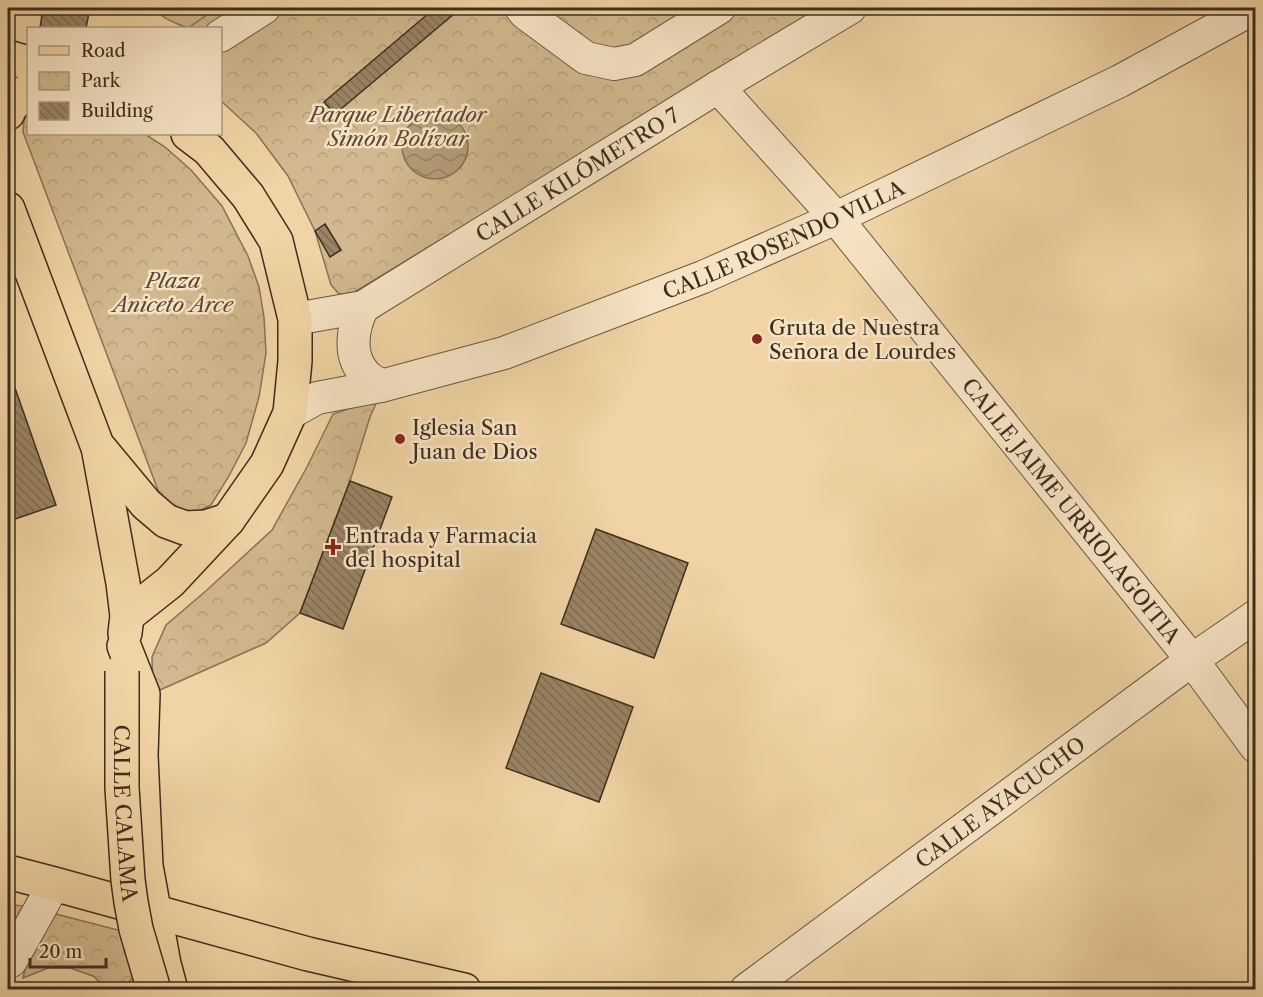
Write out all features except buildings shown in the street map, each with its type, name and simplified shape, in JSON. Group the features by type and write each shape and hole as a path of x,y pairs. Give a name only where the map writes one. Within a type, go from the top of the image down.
{"main road":[{"path":"8,57 27,63"},
{"path":"8,113 8,110 27,91"},
{"path":"171,990 146,866 141,755 142,694 124,644 170,582 228,520 267,464 290,413 295,361 295,320 276,241 248,196 209,150 189,135"},
{"path":"8,209 97,445 147,504 166,521 185,528 206,526 228,520"},
{"name":"CALLE CALAMA","path":"97,445 121,572 124,644 122,788 128,880 136,929 153,990"},
{"path":"8,872 308,954 464,990"}],"street":[{"path":"222,35 264,8"},
{"path":"521,8 586,57 614,64 635,60 719,8"},
{"name":"CALLE KILÓMETRO 7","path":"295,320 363,307 850,8"},
{"name":"CALLE ROSENDO VILLA","path":"290,413 317,398 381,386 504,353 703,277 836,218 1120,81 1254,8"},
{"name":"CALLE JAIME URRIOLAGOITIA","path":"718,87 836,218 1192,660 1256,747"},
{"path":"363,307 357,318 353,341 356,359 365,374 381,386"},
{"name":"CALLE AYACUCHO","path":"746,990 1192,660 1256,616"},
{"path":"11,961 54,884"}],"green space":[{"path":"151,8 244,8 215,27 187,27 164,17"},
{"name":"Parque Libertador Simón Bolívar","path":"217,8 821,8 353,293 339,294 331,285 315,231 288,176 256,133 222,102 222,27 189,27"},
{"name":"Plaza Aniceto Arce","path":"27,116 27,135 147,135 165,147 191,170 222,206 248,256 259,287 264,317 266,353 259,397 246,443 229,476 211,505 193,514 175,509 161,498 23,132 24,120"},
{"path":"378,399 300,613 266,643 153,693 152,657 166,625 272,530 333,414"},
{"path":"8,904 30,907 8,948"},
{"path":"52,913 122,931 136,976 118,990 107,989 93,976 70,968 48,968 23,978 26,965"}],"water":[{"path":"435,113 447,116 458,123 465,134 468,146 465,158 458,169 447,176 435,179 423,176 412,169 405,158 402,146 405,134 412,123 423,116"}],"place":[{"name":"Gruta de Nuestra Señora de Lourdes","path":"757,339"},
{"name":"Iglesia San Juan de Dios","path":"400,439"},
{"name":"Entrada y Farmacia del hospital","path":"333,547"}]}
